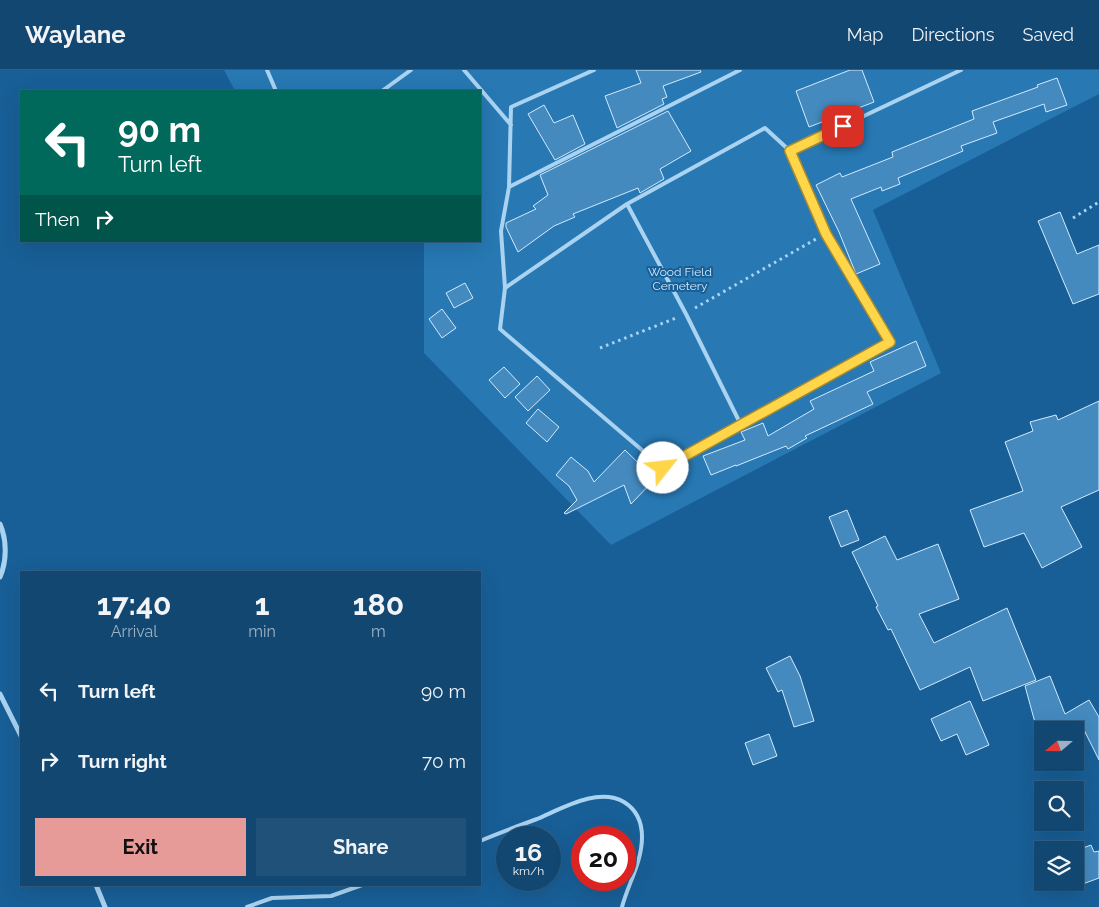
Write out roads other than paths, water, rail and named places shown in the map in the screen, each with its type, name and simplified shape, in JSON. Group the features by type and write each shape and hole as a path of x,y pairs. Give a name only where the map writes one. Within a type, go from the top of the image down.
{"street":[{"path":"0,524 6,557 0,577"},
{"path":"0,694 20,734"},
{"path":"96,886 105,907"}],"lane":[{"path":"267,70 276,90"},
{"path":"383,90 411,70"},
{"path":"472,70 465,72 481,90"},
{"path":"505,288 627,204 765,128 790,151 826,234 890,342 663,468 500,330 505,288 502,231 509,187 511,107 594,70"},
{"path":"509,187 740,70"},
{"path":"946,70 948,76"},
{"path":"790,151 961,70"},
{"path":"481,90 511,125"},
{"path":"627,204 686,314 741,425"},
{"path":"481,841 576,803 600,796 616,797 631,806 641,821 642,839 638,866 622,907"},
{"path":"247,907 272,898 331,896 359,886"}],"park label":[{"name":"Wood Field Cemetery","path":"680,279"}]}
